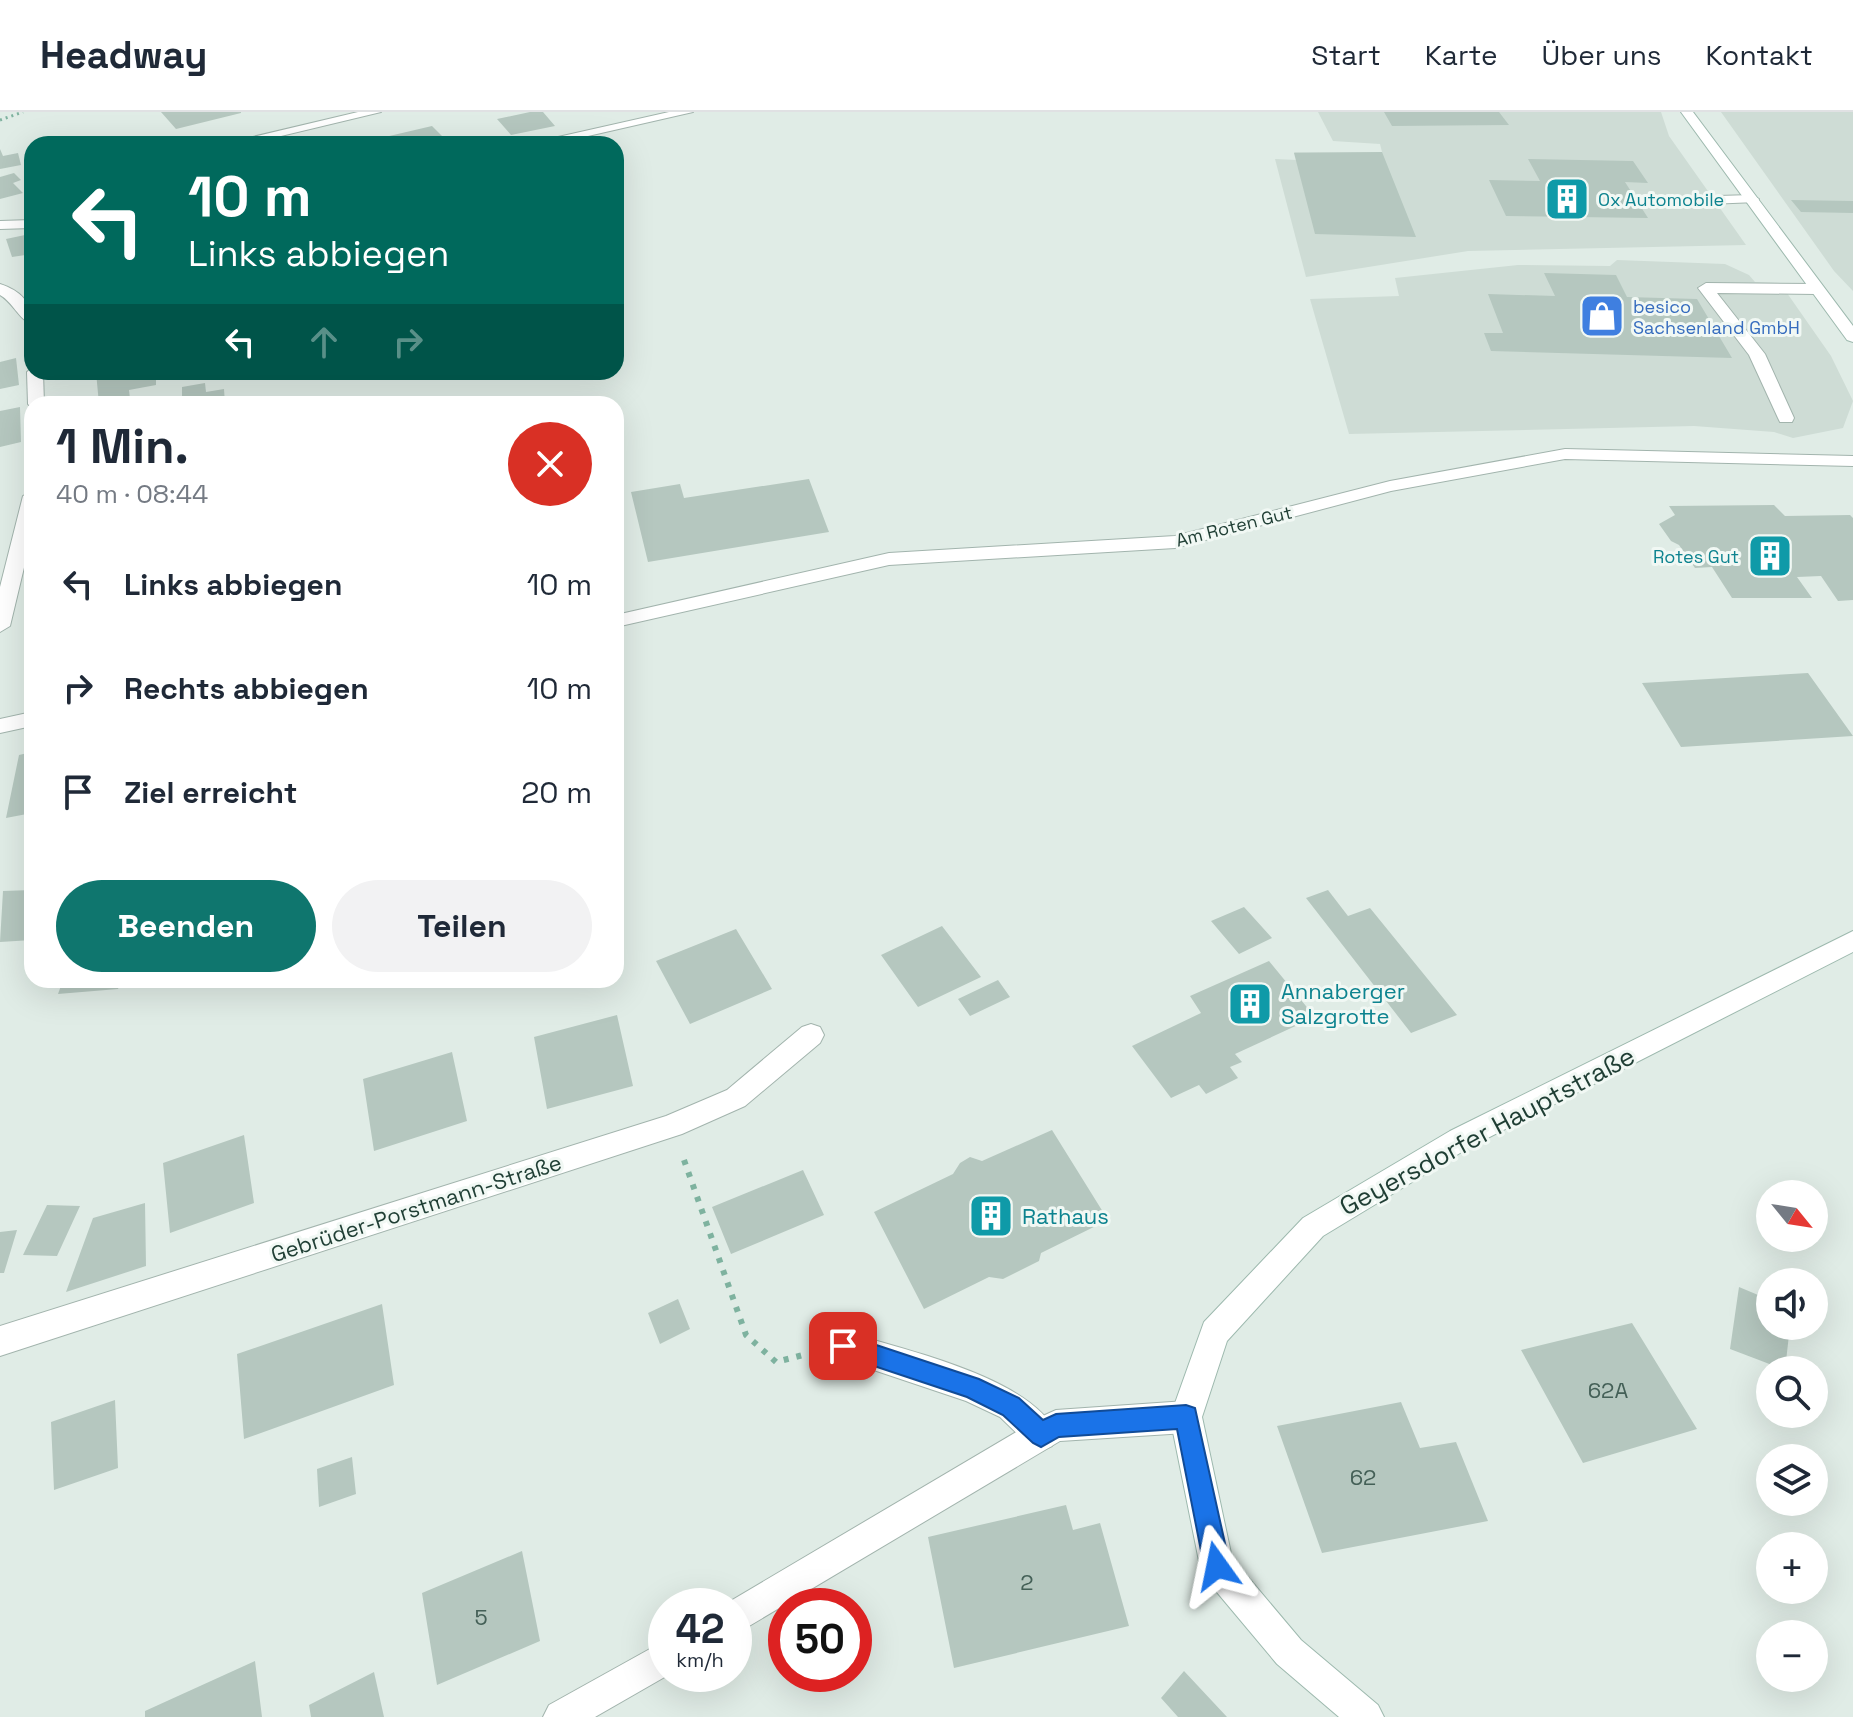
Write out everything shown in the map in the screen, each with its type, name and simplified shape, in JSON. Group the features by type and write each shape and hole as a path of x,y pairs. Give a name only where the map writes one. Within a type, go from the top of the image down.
{"street":[{"path":"266,136 375,112"},
{"path":"572,136 687,112"},
{"path":"1687,112 1853,337"},
{"path":"1684,201 1752,199"},
{"path":"0,225 24,224"},
{"path":"1786,418 1757,354 1706,288 1816,289"},
{"path":"0,289 16,298 24,308"},
{"name":"Am Roten Gut","path":"624,619 889,559 1175,542 1390,486 1565,454 1853,461"},
{"path":"0,626 24,528"},
{"path":"0,726 24,721"},
{"name":"Geyersdorfer Hauptstraße","path":"1186,1417 1215,1332 1313,1227 1460,1139 1853,941"},
{"name":"Gebrüder-Porstmann-Straße","path":"0,1341 672,1126 736,1098 811,1035"},
{"path":"843,1346 971,1387 1011,1406 1041,1435"},
{"path":"752,1607 1056,1426 1186,1417 1217,1566 1289,1652 1366,1717"},
{"path":"561,1717 648,1667"}],"path":[{"path":"0,120 23,112"},
{"path":"672,1126 746,1335 776,1362 843,1346"}],"shaded area":[{"path":"1318,112 1661,112 1669,136 1746,245 1468,251 1306,277 1275,159 1297,160 1294,152 1382,152 1380,144 1333,141"},
{"path":"1721,112 1853,112 1853,291 1834,271"},
{"path":"1617,260 1725,264 1749,275 1755,282 1780,283 1831,356 1853,401 1843,428 1793,438 1774,432 1694,426 1349,434 1310,299 1399,296 1395,278 1518,265 1610,266"}],"building":[{"path":"161,112 241,112 241,113 176,129"},
{"path":"543,112 555,126 511,135 497,119"},
{"path":"1384,112 1499,112 1509,125 1392,126"},
{"path":"432,126 442,136 389,136"},
{"path":"0,149 3,156 18,153 21,165 0,169"},
{"path":"1382,152 1416,237 1315,234 1294,153"},
{"name":"Ox Automobile","path":"1528,159 1633,161 1648,183 1625,182 1648,218 1506,216 1489,180 1540,181"},
{"path":"14,173 21,180 13,183 23,193 0,199 0,177"},
{"path":"1791,200 1853,201 1853,213 1801,212"},
{"path":"24,235 24,255 12,257 6,239"},
{"name":"besico Sachsenland GmbH","path":"1544,273 1616,275 1627,297 1697,299 1732,358 1491,351 1484,333 1503,333 1488,294 1555,296"},
{"path":"16,358 19,385 0,389 0,362"},
{"path":"97,380 156,380 156,385 129,390 130,396 98,396"},
{"path":"205,383 206,392 224,389 224,396 182,396 182,387"},
{"path":"20,407 21,442 0,447 0,411"},
{"path":"809,479 829,532 648,562 631,492 680,484 684,498"},
{"name":"Rotes Gut","path":"1774,505 1785,516 1850,515 1853,518 1853,600 1838,601 1821,576 1797,577 1812,598 1732,598 1712,567 1695,568 1659,524 1675,515 1669,506"},
{"path":"1808,673 1853,736 1681,747 1642,683"},
{"path":"24,754 24,815 6,818 19,755"},
{"path":"24,890 24,940 0,942 3,891"},
{"path":"1328,890 1348,916 1370,908 1457,1015 1411,1033 1306,898"},
{"path":"1244,907 1272,938 1239,954 1211,921"},
{"path":"942,926 981,977 918,1007 881,955"},
{"path":"736,929 772,989 690,1024 656,961"},
{"path":"1269,961 1315,1017 1235,1054 1242,1062 1230,1067 1238,1078 1206,1094 1199,1085 1171,1098 1132,1046 1201,1013 1190,996"},
{"path":"998,980 1010,997 970,1016 958,999"},
{"path":"60,988 118,988 118,989 58,994"},
{"path":"617,1015 633,1086 547,1109 534,1037"},
{"path":"452,1052 467,1121 374,1151 363,1079"},
{"name":"Rathaus","path":"1052,1130 1108,1220 1041,1253 1039,1261 1003,1279 989,1277 924,1309 874,1212 953,1174 960,1163 970,1157 982,1161"},
{"path":"244,1135 254,1203 170,1233 163,1163"},
{"path":"803,1170 824,1215 731,1254 712,1207"},
{"path":"145,1203 146,1266 66,1292 93,1218"},
{"path":"47,1205 80,1206 57,1256 23,1255"},
{"path":"17,1230 4,1273 0,1273 0,1232"},
{"path":"1739,1287 1756,1294 1756,1340 1788,1340 1787,1356 1756,1356 1756,1359 1730,1349"},
{"path":"678,1299 690,1329 660,1344 648,1313"},
{"path":"382,1304 394,1385 244,1439 237,1354"},
{"path":"1632,1323 1697,1429 1583,1463 1521,1350"},
{"path":"115,1400 118,1468 54,1490 51,1422"},
{"path":"1401,1402 1420,1448 1456,1442 1488,1521 1322,1553 1277,1426"},
{"path":"352,1457 356,1494 319,1507 317,1469"},
{"path":"1066,1505 1073,1530 1100,1523 1129,1626 954,1668 928,1537"},
{"path":"522,1551 540,1641 437,1685 422,1593"},
{"path":"255,1661 262,1717 145,1717 145,1711"},
{"path":"1184,1671 1227,1717 1178,1717 1161,1698"},
{"path":"374,1672 384,1717 311,1717 309,1705"}],"place":[{"name":"Ox Automobile","path":"1567,199"},
{"name":"besico Sachsenland GmbH","path":"1602,316"},
{"name":"Rotes Gut","path":"1770,556"},
{"name":"Annaberger Salzgrotte","path":"1250,1004"},
{"name":"Rathaus","path":"991,1216"}],"route":[{"path":"843,1346 971,1387 1011,1406 1041,1435 1056,1426 1186,1417 1217,1566"}]}
